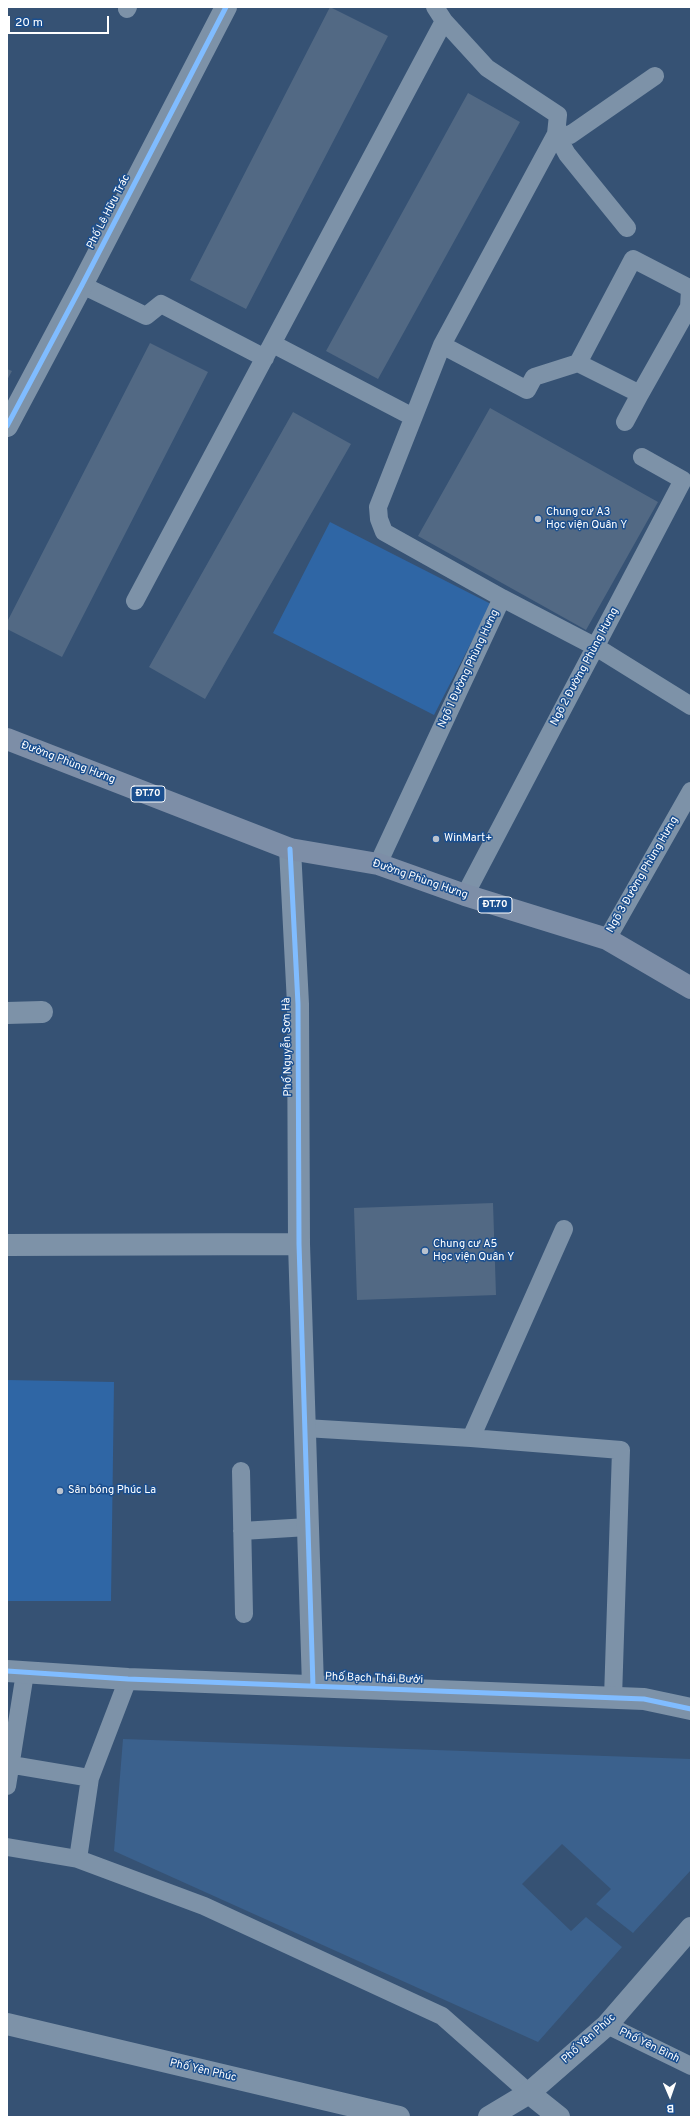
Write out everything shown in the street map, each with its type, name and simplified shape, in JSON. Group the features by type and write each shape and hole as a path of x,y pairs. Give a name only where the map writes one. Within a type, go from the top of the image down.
{"main road":[{"name":"Đường Phùng Hưng","path":"7,739 290,849 378,864 465,895 607,939 691,988"}],"street":[{"name":"Phố Lê Hữu Trác","path":"7,426 226,7"},
{"name":"Phố Nguyễn Sơn Hà","path":"290,849 298,1004 299,1244 313,1686"},
{"path":"7,1014 42,1012"},
{"path":"7,1245 299,1244"},
{"name":"Phố Bạch Thái Bưởi","path":"16,1672 128,1679 644,1699 691,1709"},
{"name":"Phố Yên Phúc","path":"489,2117 529,2093 608,2025 691,1928"},
{"name":"Phố Yên Phúc","path":"7,2024 399,2117"},
{"path":"529,2093 559,2117"}],"lane":[{"path":"135,601 269,351 439,14 487,68 558,115 556,134 567,154 627,228"},
{"path":"556,134 570,135 655,76"},
{"name":"Ngõ 1 Đường Phùng Hưng","path":"378,864 502,598 384,532 378,519 378,507 442,345 556,134"},
{"path":"578,363 633,259 691,289 689,308 640,394 626,422"},
{"path":"82,285 146,316 161,304 269,351 413,417"},
{"path":"442,345 527,390 534,377 578,363 640,394"},
{"name":"Ngõ 2 Đường Phùng Hưng","path":"465,895 596,647 687,483 642,457"},
{"path":"502,598 596,647 691,706"},
{"name":"Ngõ 3 Đường Phùng Hưng","path":"607,939 691,791"},
{"path":"472,1438 564,1229"},
{"path":"305,1428 472,1438 621,1450 613,1698"},
{"path":"241,1471 244,1614"},
{"path":"242,1531 308,1527"},
{"path":"7,1786 16,1672"},
{"path":"78,1859 90,1778 128,1679"},
{"path":"9,1764 90,1778"},
{"path":"7,1846 78,1859 204,1906 442,2016 529,2093"},
{"name":"Phố Yên Bình","path":"608,2025 691,2066"}],"shaded area":[{"path":"330,522 491,604 434,715 273,633"},
{"name":"Sân bóng Phúc La","path":"7,1380 114,1382 111,1601 7,1601"},
{"path":"123,1739 691,1759 691,1870 633,1933 596,1904 611,1889 562,1844 522,1884 571,1931 586,1917 622,1947 538,2042 114,1851"}],"building":[{"path":"330,7 388,36 246,309 190,280"},
{"path":"468,93 520,122 378,379 326,351"},
{"path":"150,343 208,372 62,657 7,629 7,622"},
{"path":"7,369 12,371 7,380"},
{"name":"Chung cư A3 Học viện Quân Y","path":"490,408 658,502 586,630 418,536"},
{"path":"293,412 351,444 205,699 149,667"},
{"name":"Chung cư A5 Học viện Quân Y","path":"493,1203 496,1295 357,1300 354,1208"}],"cycle path":[{"path":"7,426 226,7"},
{"path":"290,849 298,1004 299,1244 313,1686"},
{"path":"7,1671 128,1679 644,1699 691,1709"}],"place":[{"name":"Chung cư A3 Học viện Quân Y","path":"538,519"},
{"name":"WinMart+","path":"436,839"},
{"name":"Chung cư A5 Học viện Quân Y","path":"425,1251"},
{"name":"Sân bóng Phúc La","path":"60,1491"}]}
